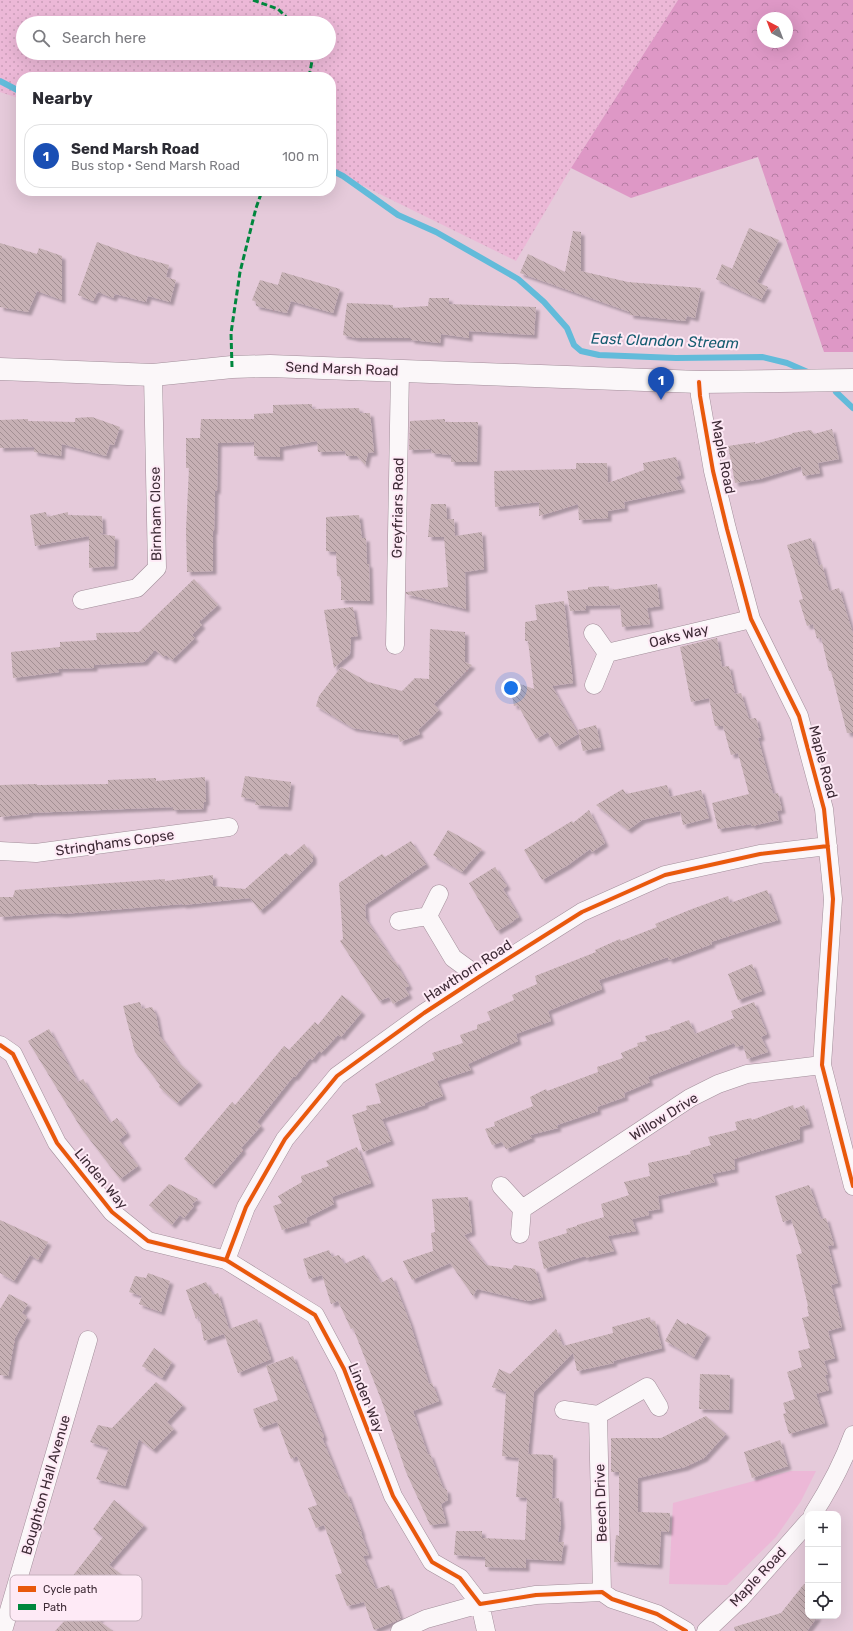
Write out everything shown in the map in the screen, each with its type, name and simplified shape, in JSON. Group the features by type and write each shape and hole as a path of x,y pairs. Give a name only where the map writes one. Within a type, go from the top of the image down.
{"main road":[{"name":"Send Marsh Road","path":"0,369 153,375 232,366 270,366 699,382 853,380"}],"street":[{"name":"Greyfriars Road","path":"395,645 400,371"},
{"name":"Birnham Close","path":"82,600 137,588 157,568 153,375"},
{"name":"Maple Road","path":"699,382 700,396 726,528 751,619 799,716 824,809 832,899 822,1065 853,1186"},
{"name":"Oaks Way","path":"606,653 751,619"},
{"path":"593,633 606,653 594,685"},
{"name":"Stringhams Copse","path":"0,851 36,853 229,827"},
{"name":"Hawthorn Road","path":"226,1260 246,1207 285,1138 337,1076 424,1013 582,912 665,875 760,854 828,846"},
{"path":"428,916 439,894"},
{"path":"428,916 453,958 479,977"},
{"path":"398,921 428,916"},
{"name":"Linden Way","path":"0,1045 13,1054 57,1143 112,1212 148,1241 226,1260 315,1315 344,1369 393,1496 432,1562 460,1578 480,1604"},
{"name":"Willow Drive","path":"522,1209 690,1098 718,1084 748,1074 822,1065"},
{"path":"500,1186 522,1209 520,1234"},
{"name":"Boughton Hall Avenue","path":"19,1575 88,1340"},
{"path":"564,1410 598,1415 647,1386 659,1407"},
{"name":"Beech Drive","path":"598,1415 602,1592"},
{"path":"815,1511 828,1490 845,1457 853,1435"},
{"name":"Maple Road","path":"706,1631 740,1599 805,1525"},
{"path":"400,1631 426,1620 480,1604 536,1595 602,1592 612,1599 657,1614 686,1631"},
{"path":"480,1604 486,1631"},
{"name":"Boughton Hall Avenue","path":"3,1631 10,1607"}],"shaded area":[{"path":"0,0 678,0 571,168 516,261 336,172 336,72 16,72 16,97 0,92"},
{"path":"791,1471 816,1471 801,1501 776,1537 727,1585 669,1584 673,1503"}],"green space":[{"path":"678,0 853,0 853,352 824,352 758,157 631,198 571,168"}],"building":[{"path":"749,228 779,240 757,282 768,287 761,300 716,279 722,264 732,269"},
{"path":"573,231 581,232 581,271 628,282 701,288 695,318 687,316 685,321 630,315 630,312 520,273 528,254 565,272"},
{"path":"97,242 136,256 169,265 166,277 176,280 170,302 148,296 146,302 115,294 113,298 98,292 93,301 78,295"},
{"path":"0,243 37,254 39,248 62,256 62,300 37,291 28,312 0,307"},
{"path":"282,272 340,289 333,313 291,301 287,313 256,306 256,302 252,300 260,280 278,285"},
{"path":"429,298 449,298 449,304 536,307 534,335 469,331 469,338 441,334 440,343 411,340 411,338 356,338 343,335 347,303 393,305 393,308 428,306"},
{"path":"312,404 312,409 359,408 360,413 370,413 374,452 368,453 365,465 357,456 346,456 345,451 318,452 317,441 280,447 280,457 254,456 254,442 218,443 217,491 215,490 213,531 213,571 187,572 186,530 189,468 186,468 186,438 200,438 201,419 254,419 254,414 273,413 273,405"},
{"path":"92,417 120,427 114,445 110,444 106,456 62,444 61,456 34,452 34,447 0,448 0,420 28,419 28,421 75,422 75,418"},
{"path":"445,419 445,422 478,422 477,462 451,462 451,455 432,453 431,449 409,450 410,421"},
{"path":"832,429 839,459 818,463 820,473 803,476 801,466 760,479 735,483 728,446 755,442 755,444 792,433 811,430 814,434"},
{"path":"676,457 681,475 676,477 682,489 624,502 625,508 608,511 608,518 579,520 578,504 539,516 539,502 495,507 494,471 576,469 576,463 607,463 608,483 644,470 643,463"},
{"path":"431,504 446,504 447,519 454,519 455,536 482,532 484,569 465,572 466,609 406,594 406,592 448,587 444,537 428,537"},
{"path":"46,512 47,517 68,512 68,515 102,516 103,533 98,534 115,536 114,566 89,568 89,536 35,546 30,515"},
{"path":"359,515 362,538 366,538 367,564 369,564 370,601 341,600 341,577 337,576 336,552 326,551 326,517"},
{"path":"811,538 819,566 822,564 829,591 839,588 853,634 853,733 847,733 821,637 817,639 813,624 807,626 799,600 803,599 787,545"},
{"path":"194,579 218,605 199,622 202,625 192,635 195,638 172,660 166,655 164,657 155,650 144,662 94,665 94,668 58,669 59,672 13,678 11,652 60,647 60,642 97,640 96,633 139,632"},
{"path":"657,584 660,606 647,608 650,624 622,627 620,605 586,606 586,610 570,611 567,591 588,589 588,587 609,586 609,590"},
{"path":"564,601 573,683 552,686 578,734 556,747 548,732 536,739 518,705 514,706 509,680 534,689 528,641 525,641 525,622 537,620 535,605"},
{"path":"353,607 358,636 351,637 350,654 334,668 324,610"},
{"path":"430,629 465,632 465,662 472,665 434,704 439,710 418,730 420,734 400,742 398,735 353,728 316,706 319,696 341,667 368,682 402,691 415,678 429,679"},
{"path":"717,638 722,667 729,666 735,694 741,693 749,719 756,718 761,737 758,738 773,794 778,793 782,810 777,811 779,820 752,826 751,824 718,829 712,803 749,794 738,753 731,755 723,726 715,726 709,698 691,702 680,647"},
{"path":"596,725 601,747 583,751 578,730"},
{"path":"245,776 291,782 288,807 255,805 256,800 241,797"},
{"path":"205,777 206,802 204,802 203,809 173,810 173,807 29,813 0,817 0,785 108,784 108,780 156,778 156,781"},
{"path":"667,785 670,797 701,790 709,818 683,825 680,811 642,820 628,830 596,805 623,789 626,794"},
{"path":"589,810 605,843 592,852 590,849 568,865 542,880 524,850 572,821 573,823"},
{"path":"448,830 482,849 462,872 433,855"},
{"path":"411,841 426,864 365,905 366,919 394,962 395,961 409,986 405,988 409,995 393,1004 389,997 379,1001 340,941 343,939 339,883 382,854 385,857"},
{"path":"304,844 313,855 313,861 260,911 250,898 183,905 0,917 0,897 13,897 15,890 165,879 165,881 213,875 213,886 245,889 286,853 290,856"},
{"path":"495,867 507,886 503,889 519,917 497,931 469,883"},
{"path":"767,890 778,920 711,942 712,944 669,960 668,957 599,980 602,989 548,1011 551,1021 516,1034 518,1041 468,1064 471,1070 437,1081 443,1096 425,1103 425,1105 382,1119 391,1141 363,1152 352,1115 367,1110 366,1106 381,1103 375,1084 435,1060 432,1053 463,1043 460,1035 477,1029 477,1025 491,1020 487,1012 514,1000 512,995 537,984 535,976 596,952 595,950 620,939 621,941 657,927 655,924 692,909 728,896 730,903"},
{"path":"752,964 762,991 738,1000 728,974"},
{"path":"342,995 362,1012 341,1037 338,1035 321,1053 319,1051 312,1060 310,1058 295,1077 293,1077 257,1122 261,1126 241,1148 243,1150 212,1185 184,1159 232,1102 235,1105 284,1046 289,1050 315,1022 318,1025"},
{"path":"140,1002 142,1009 152,1007 156,1015 160,1036 178,1062 199,1082 177,1103 159,1087 160,1085 135,1052 123,1006"},
{"path":"754,1002 767,1034 761,1037 768,1052 747,1059 743,1045 736,1047 734,1043 648,1077 650,1082 624,1093 625,1097 597,1107 598,1111 557,1125 558,1128 530,1135 532,1138 506,1149 502,1142 492,1145 485,1129 495,1126 494,1122 533,1106 530,1097 546,1089 547,1091 598,1072 597,1067 623,1058 621,1053 638,1046 637,1043 647,1041 645,1036 671,1029 670,1027 689,1020 695,1034 734,1018 731,1011"},
{"path":"49,1029 78,1082 83,1079 110,1123 117,1118 127,1133 119,1140 138,1166 120,1179 81,1128 28,1041"},
{"path":"793,1105 794,1109 804,1105 810,1124 800,1127 800,1139 734,1159 735,1169 712,1174 715,1182 658,1196 660,1209 648,1211 649,1215 632,1219 636,1231 608,1236 614,1251 585,1258 585,1256 544,1269 538,1242 567,1233 566,1229 604,1217 601,1204 629,1195 624,1182 650,1176 648,1163 691,1154 690,1151 711,1145 708,1137 737,1130 735,1122 751,1118 752,1120"},
{"path":"357,1147 371,1183 332,1197 334,1204 306,1218 307,1222 282,1230 273,1206 282,1203 278,1196 302,1182 301,1176 329,1166 326,1161"},
{"path":"169,1184 198,1199 192,1204 194,1206 184,1218 180,1215 172,1225 149,1205"},
{"path":"809,1185 821,1219 826,1218 834,1245 828,1246 838,1283 831,1285 842,1327 828,1331 835,1358 824,1361 828,1374 825,1375 829,1390 816,1394 825,1423 789,1434 783,1414 786,1413 783,1403 795,1399 787,1372 802,1367 798,1351 810,1348 802,1318 809,1316 796,1255 802,1253 791,1219 783,1222 775,1196"},
{"path":"468,1197 472,1232 464,1235 486,1265 512,1269 514,1265 535,1269 543,1297 528,1301 477,1289 473,1296 450,1263 412,1280 403,1261 433,1251 431,1233 435,1232 432,1199"},
{"path":"0,1220 48,1242 38,1260 30,1255 14,1281 0,1273"},
{"path":"329,1250 332,1257 339,1255 344,1264 364,1255 381,1283 392,1277 410,1323 429,1384 432,1383 439,1401 413,1411 428,1455 430,1454 443,1488 447,1490 448,1500 441,1504 446,1523 430,1525 406,1472 382,1402 353,1328 351,1329 338,1301 331,1304 322,1275 309,1279 303,1259"},
{"path":"148,1273 170,1281 161,1312 139,1304 142,1296 129,1292 135,1276 146,1278"},
{"path":"206,1282 213,1295 218,1293 229,1329 257,1319 271,1359 238,1373 224,1334 204,1341 199,1315 196,1319 186,1290"},
{"path":"9,1294 28,1304 22,1313 27,1317 15,1338 8,1376 0,1375 0,1309"},
{"path":"650,1317 651,1322 655,1321 662,1348 613,1361 614,1363 577,1371 573,1353 534,1392 528,1454 553,1455 552,1499 559,1498 561,1524 558,1542 564,1542 561,1561 526,1559 526,1568 485,1567 485,1557 454,1555 456,1531 482,1531 482,1538 525,1540 527,1498 516,1497 519,1458 502,1456 506,1392 492,1387 499,1369 510,1374 556,1329 563,1346 613,1333 612,1327"},
{"path":"677,1319 686,1325 687,1323 707,1334 694,1357 665,1341"},
{"path":"154,1348 172,1362 162,1378 142,1366"},
{"path":"293,1356 324,1437 322,1438 345,1494 347,1493 362,1533 369,1555 363,1556 376,1589 389,1585 401,1619 374,1630 364,1602 347,1606 335,1575 342,1573 324,1525 316,1528 308,1508 317,1505 297,1456 291,1459 277,1422 260,1428 253,1409 278,1400 266,1366"},
{"path":"700,1374 730,1375 729,1410 699,1409"},
{"path":"156,1382 183,1405 167,1422 174,1429 153,1450 139,1439 125,1486 96,1479 109,1448 90,1442 98,1425 112,1428"},
{"path":"706,1416 726,1434 704,1458 685,1467 638,1478 638,1512 670,1513 669,1532 661,1531 659,1565 614,1562 616,1535 619,1536 619,1472 611,1472 611,1438 661,1438"},
{"path":"780,1440 788,1466 752,1478 744,1452"},
{"path":"114,1500 144,1525 109,1565 122,1575 73,1575 103,1537 93,1529"},
{"path":"804,1584 805,1585 805,1619 816,1619 807,1631 735,1631 734,1627 781,1613"},
{"path":"64,1621 99,1621 113,1631 55,1631"}],"waterway":[{"name":"East Clandon Stream","path":"0,81 16,89"},
{"name":"East Clandon Stream","path":"336,172 398,215 436,232 518,279 544,302 567,328 574,345 581,351 599,355 676,358 762,357 787,363 810,373"},
{"name":"East Clandon Stream","path":"833,385 836,392 853,408"}],"marked path":[{"path":"253,0 278,9 285,16"},
{"path":"310,72 312,60"},
{"path":"232,367 231,333 240,272 260,196"}],"cycle path":[{"path":"699,382 713,471 751,619 799,716 824,809 833,899 822,1065 853,1186"},
{"path":"226,1260 246,1207 285,1139 337,1076 424,1013 582,912 665,875 760,854 828,846"},
{"path":"0,1045 13,1054 57,1143 112,1212 148,1241 226,1260 315,1315 344,1369 393,1496 432,1562 460,1578 480,1604 536,1595 602,1592 612,1599 657,1614 686,1631"}],"place":[{"name":"Send Marsh Road","path":"661,400"}]}
